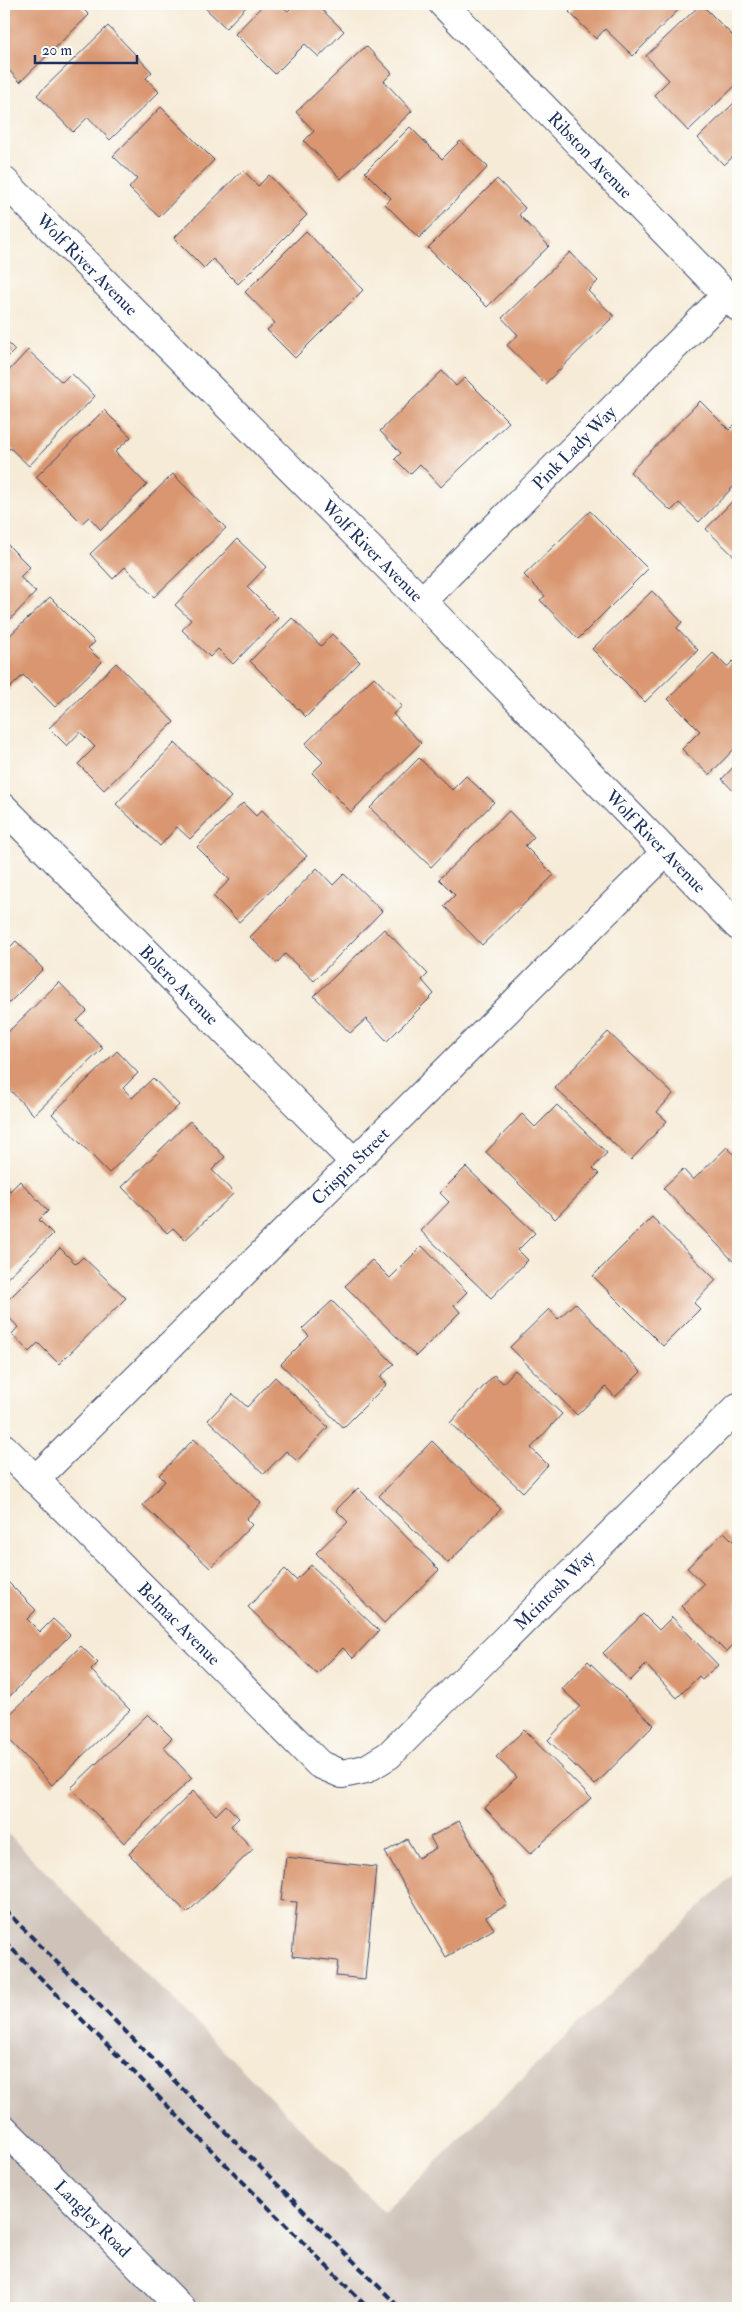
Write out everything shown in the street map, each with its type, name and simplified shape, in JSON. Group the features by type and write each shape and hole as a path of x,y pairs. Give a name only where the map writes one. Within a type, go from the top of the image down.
{"street":[{"name":"Ribston Avenue","path":"443,4 732,301"},
{"name":"Wolf River Avenue","path":"4,181 422,601 738,926"},
{"name":"Pink Lady Way","path":"422,601 732,301"},
{"name":"Bolero Avenue","path":"4,808 355,1163"},
{"name":"Crispin Street","path":"35,1480 666,852"},
{"name":"Mcintosh Way","path":"366,1769 389,1755 738,1407"},
{"name":"Belmac Avenue","path":"4,1448 319,1764 342,1774 366,1769"},
{"name":"Langley Road","path":"4,2129 182,2308"}],"shaded area":[{"path":"4,1830 384,2212 738,1870 738,2308 4,2308"}],"building":[{"path":"4,4 78,4 89,15 20,82 4,65 4,49 6,47 4,45"},
{"path":"201,4 249,4 226,28"},
{"path":"264,4 280,4 288,11 295,4 316,4 344,31 319,57 305,44 275,74 235,34"},
{"path":"577,4 684,4 633,56 605,29 596,39 569,12"},
{"path":"701,4 738,41 738,83 688,131 654,95 669,80 646,56"},
{"path":"108,26 152,72 146,78 159,92 110,140 88,117 73,132 37,95"},
{"path":"366,46 392,73 384,81 412,111 341,179 304,141 314,131 296,112"},
{"path":"738,99 738,152 724,165 698,138"},
{"path":"161,107 214,160 159,217 129,188 137,179 113,156"},
{"path":"410,127 442,159 460,141 488,167 419,238 385,204 391,198 365,172"},
{"path":"243,170 258,186 269,175 307,215 238,284 213,259 204,268 174,238"},
{"path":"497,179 525,208 519,215 549,246 487,307 428,248"},
{"path":"306,231 363,290 295,358 267,330 275,323 245,292"},
{"path":"570,252 598,281 588,291 614,316 545,384 507,345 518,335 502,318"},
{"path":"4,339 15,350 4,361"},
{"path":"28,350 62,382 71,373 95,396 29,466 10,448 4,455 4,376"},
{"path":"442,371 456,386 465,378 509,422 441,487 420,464 410,474 395,459 401,453 380,431"},
{"path":"700,401 729,430 738,421 738,482 699,522 679,503 671,511 630,472"},
{"path":"104,410 131,437 115,452 147,485 101,530 89,517 82,523 36,477"},
{"path":"173,474 226,528 154,597 125,567 113,579 90,554"},
{"path":"738,495 738,560 706,529"},
{"path":"590,511 648,569 578,639 540,600 545,596 524,575"},
{"path":"237,539 266,567 247,587 278,618 233,664 218,649 210,657 182,630 191,620 175,605"},
{"path":"4,541 30,567 20,577 36,592 4,626"},
{"path":"652,591 682,622 677,628 698,650 645,702 592,649"},
{"path":"50,597 95,642 88,648 102,662 55,707 23,675 7,691 4,687 4,641"},
{"path":"292,618 321,646 332,634 360,662 306,717 250,661"},
{"path":"713,653 727,667 733,661 738,667 738,745 709,775 682,749 700,731 668,699"},
{"path":"116,663 174,722 104,790 78,764 95,747 80,732 67,746 49,728"},
{"path":"374,677 402,706 393,714 421,743 351,812 312,773 323,762 305,744"},
{"path":"175,743 231,797 190,839 177,827 160,846 116,804"},
{"path":"419,758 452,790 466,776 494,802 431,867 370,808"},
{"path":"738,762 738,796 722,779"},
{"path":"243,803 256,816 262,810 307,856 239,922 213,896 230,880 197,847"},
{"path":"509,811 534,837 525,846 554,875 482,945 444,906 455,895 439,879"},
{"path":"317,868 333,885 344,874 382,911 314,981 285,954 277,963 250,937"},
{"path":"384,929 428,974 422,980 434,994 387,1041 366,1019 350,1033 314,996"},
{"path":"16,941 43,969 4,1008 4,953"},
{"path":"59,982 87,1011 77,1021 103,1048 34,1115 4,1084 4,1069 6,1067 4,1065 4,1036"},
{"path":"608,1032 673,1094 657,1112 667,1121 631,1160 555,1088"},
{"path":"117,1051 138,1073 123,1088 132,1098 153,1078 179,1105 109,1173 52,1114"},
{"path":"557,1105 607,1153 593,1168 599,1174 555,1219 486,1152 522,1114 535,1127"},
{"path":"190,1121 225,1157 212,1170 234,1193 185,1240 173,1228 167,1233 122,1187"},
{"path":"727,1147 738,1159 738,1266 663,1188 683,1169 693,1180"},
{"path":"466,1167 535,1233 518,1250 528,1260 491,1298 421,1231 449,1202 440,1193"},
{"path":"20,1181 48,1211 39,1220 53,1234 4,1281 4,1185 10,1191"},
{"path":"652,1217 716,1280 694,1303 700,1309 663,1346 593,1276"},
{"path":"422,1246 467,1292 454,1305 460,1312 416,1356 345,1286 372,1260 390,1278"},
{"path":"60,1248 76,1264 83,1257 126,1298 59,1364 38,1343 29,1352 12,1334 18,1327 4,1312 4,1304"},
{"path":"332,1301 394,1364 380,1377 387,1384 343,1428 281,1364 309,1336 302,1329"},
{"path":"575,1303 641,1372 615,1397 606,1387 577,1415 510,1347 549,1309 558,1319"},
{"path":"515,1370 562,1414 531,1448 548,1465 523,1492 450,1423 494,1375 503,1383"},
{"path":"275,1377 328,1427 297,1461 286,1451 264,1474 208,1420 233,1394 247,1407"},
{"path":"194,1439 261,1503 246,1519 252,1525 210,1568 143,1505 165,1481 159,1475"},
{"path":"432,1441 501,1509 448,1563 379,1496"},
{"path":"358,1488 439,1570 384,1623 316,1553 348,1522 336,1510"},
{"path":"724,1532 738,1546 738,1640 726,1652 681,1606 704,1584 687,1568"},
{"path":"311,1565 379,1631 353,1658 343,1648 317,1674 248,1607 285,1569 296,1580"},
{"path":"7,1581 36,1610 27,1619 40,1632 53,1619 70,1635 4,1702 4,1584"},
{"path":"643,1614 659,1630 672,1617 718,1665 702,1679 699,1676 677,1698 646,1665 630,1681 603,1653"},
{"path":"81,1646 98,1663 91,1670 130,1710 52,1785 4,1734 4,1720"},
{"path":"588,1661 654,1725 595,1785 548,1740 580,1706 562,1689"},
{"path":"148,1714 172,1738 163,1747 192,1778 124,1843 71,1788"},
{"path":"524,1730 591,1798 530,1854 485,1808 517,1777 496,1757"},
{"path":"193,1791 216,1815 226,1805 239,1818 231,1826 253,1849 187,1913 129,1854"},
{"path":"459,1821 507,1905 486,1917 494,1929 446,1957 385,1852 407,1839 418,1858 436,1848 430,1837"},
{"path":"286,1857 376,1867 365,1979 336,1976 338,1961 292,1956 297,1902 281,1901"}],"railway":[{"path":"4,1909 400,2308"},
{"path":"4,1941 368,2308"}]}
